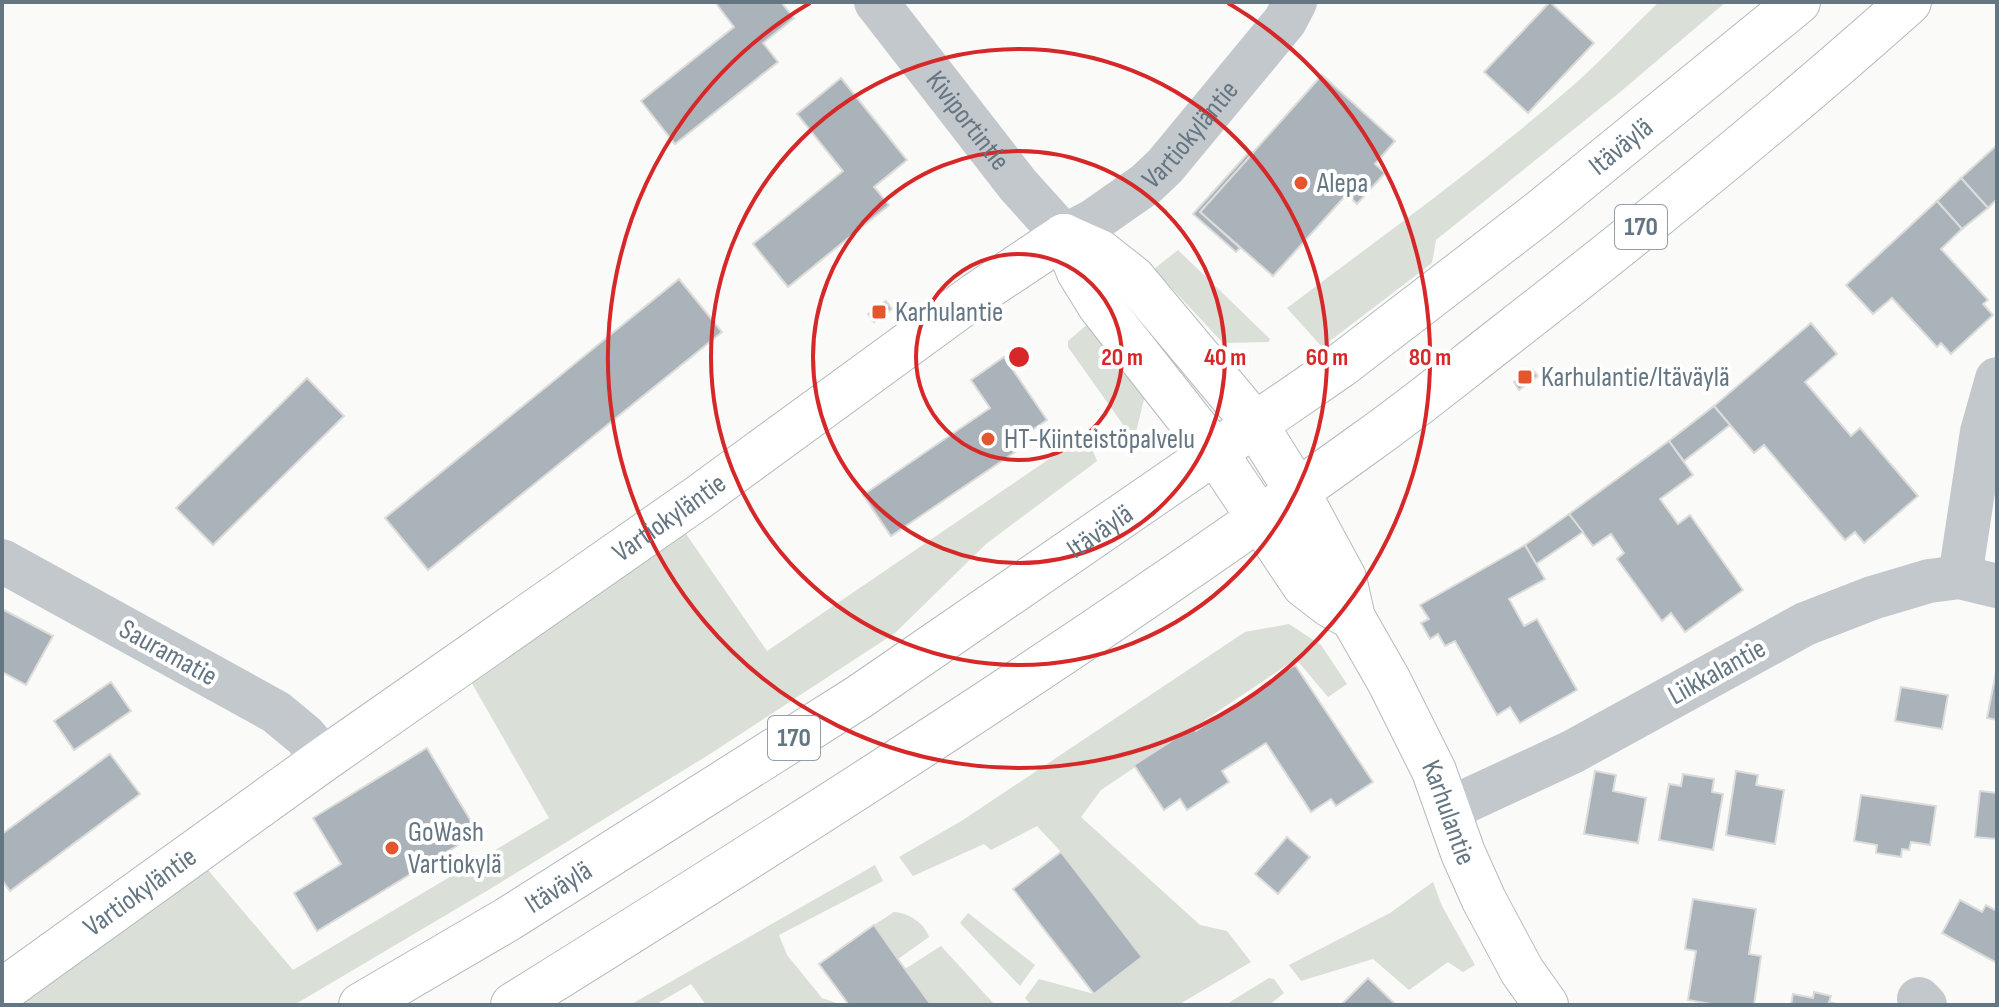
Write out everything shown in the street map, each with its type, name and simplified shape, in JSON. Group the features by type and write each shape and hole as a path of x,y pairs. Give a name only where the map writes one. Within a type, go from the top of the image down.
{"main road":[{"name":"Itäväylä","path":"361,1005 522,911 859,697 1340,366 1539,213 1798,2"},
{"name":"170","path":"513,1005 788,833 1260,518 1366,443 1586,273 1839,64 1909,2"},
{"name":"Kiviportintie","path":"1064,236 1100,252 1133,278 1255,424"},
{"name":"Kiviportintie","path":"1064,236 1079,272 1100,306 1215,452"},
{"name":"Vartiokyläntie","path":"2,991 324,759 699,497 977,294 1064,236"},
{"name":"Karhulantie","path":"1255,424 1297,491 1344,578 1353,618 1434,771 1463,853 1484,900 1522,971 1546,1005"},
{"name":"Karhulantie","path":"1215,452 1304,585 1353,618"}],"street":[{"name":"Kiviportintie","path":"876,2 1018,185 1064,236"},
{"name":"Vartiokyläntie","path":"1064,236 1116,206 1165,166 1285,21 1295,2"},
{"path":"1978,581 1982,432 1997,379"},
{"name":"Sauramatie","path":"2,561 276,712 305,736 324,759"},
{"name":"Liikkalantie","path":"1449,809 1572,752 1805,624 1872,598 1929,581 1978,581"}],"shaded area":[{"path":"1659,2 1726,2 1619,93 1436,240 1432,263 1322,347 1287,308 1506,142 1587,73"},
{"path":"1178,250 1270,339 1269,342 1223,343 1154,269"},
{"path":"1089,323 1145,395 1134,440 1068,347 1068,341"},
{"path":"1086,434 1097,461 986,544 895,633 710,754 294,1005 20,1005 208,870 293,970 549,818 470,680 684,531 767,651"},
{"path":"1289,624 1321,645 1347,684 1328,697 1296,659 1101,790 1081,817 1200,925 1227,931 1251,962 1178,1005 1031,1005 1025,998 1039,979 1094,994 1141,957 1061,852 1037,826 991,850 984,844 913,876 899,857 963,820 1245,632"},
{"path":"875,865 883,881 779,935 787,955 822,998 842,1005 706,1005 691,984 655,1005 630,1005"},
{"path":"1433,882 1442,906 1475,965 1463,972 1448,962 1409,990 1373,959 1301,981 1289,965 1390,913"},
{"path":"894,912 915,920 924,927 929,937 898,959 874,925"},
{"path":"968,913 1035,965 1020,986 960,923"},
{"path":"941,946 994,1005 931,1005 905,969"},
{"path":"1269,978 1274,979 1284,993 1269,1005 1225,1005"}],"building":[{"path":"715,2 781,2 794,18 763,43 778,62 675,144 641,101 734,27"},
{"path":"1550,2 1594,43 1528,113 1484,72"},
{"name":"Alepa","path":"1322,75 1395,141 1375,164 1385,173 1357,204 1347,194 1273,276 1200,212"},
{"path":"841,78 907,160 874,187 889,205 788,287 753,244 843,171 797,114"},
{"path":"1997,145 1997,199 1988,208 1961,178"},
{"path":"1250,151 1253,153 1200,212 1240,248 1236,252 1193,214"},
{"path":"1961,178 1988,208 1962,229 1937,201"},
{"path":"1937,201 1962,229 1941,249 1988,300 1983,304 1993,315 1951,354 1941,343 1937,347 1892,298 1873,314 1846,285"},
{"path":"679,279 722,332 428,570 385,518"},
{"path":"886,301 892,309 874,322 868,314"},
{"path":"1811,323 1837,354 1805,382 1851,436 1860,428 1918,496 1864,543 1855,532 1845,540 1764,445 1754,453 1714,406"},
{"path":"1004,357 1047,420 1013,443 1018,450 891,536 863,495 990,408 971,380"},
{"path":"1532,369 1538,376 1519,390 1514,382"},
{"path":"307,378 344,416 213,545 176,508"},
{"path":"1714,406 1730,425 1684,461 1669,441"},
{"path":"1669,441 1693,475 1660,499 1678,524 1690,515 1743,590 1685,632 1671,613 1662,621 1617,559 1624,553 1611,534 1593,546 1569,514"},
{"path":"1569,514 1583,532 1536,564 1525,545"},
{"path":"1525,545 1545,579 1509,599 1524,626 1537,619 1577,690 1520,723 1510,707 1497,715 1455,641 1445,646 1438,634 1430,639 1421,623 1429,619 1420,605"},
{"path":"2,609 53,636 26,685 2,672"},
{"path":"1295,665 1373,782 1336,806 1331,799 1311,812 1266,743 1222,771 1229,782 1187,810 1180,799 1164,810 1134,765 1193,727 1196,731"},
{"path":"1997,667 1997,720 1987,718"},
{"path":"111,682 131,711 74,750 54,721"},
{"path":"1901,687 1948,695 1942,729 1895,721"},
{"name":"GoWash Vartiokylä","path":"427,748 478,833 317,931 294,893 341,864 313,818"},
{"path":"110,754 140,794 10,891 2,880 2,834"},
{"path":"1595,771 1616,775 1613,791 1646,798 1638,843 1584,834"},
{"path":"1736,771 1758,775 1756,785 1784,790 1775,844 1726,835"},
{"path":"1683,774 1714,779 1712,792 1723,794 1713,850 1659,840 1669,784 1681,786"},
{"path":"1980,791 1997,793 1997,839 1975,837"},
{"path":"1861,795 1936,806 1930,845 1911,842 1909,850 1902,849 1901,857 1876,853 1877,845 1854,841"},
{"path":"1287,837 1310,857 1278,894 1255,874"},
{"path":"1061,852 1142,957 1094,994 1013,889"},
{"path":"1693,899 1756,909 1749,954 1761,956 1754,1005 1717,1005 1688,1000 1696,951 1685,949"},
{"path":"1960,900 1982,912 1986,905 1997,911 1997,963 1942,933"},
{"path":"874,925 931,1005 849,1005 819,964"},
{"path":"1368,978 1396,1005 1341,1005"},
{"path":"1814,992 1831,996 1829,1002 1841,1005 1791,1005 1793,994 1813,998"}],"place":[{"name":"Alepa","path":"1301,183"},
{"name":"Karhulantie","path":"879,312"},
{"name":"Karhulantie/Itäväylä","path":"1525,377"},
{"name":"HT-Kiinteistöpalvelu","path":"988,439"},
{"name":"GoWash Vartiokylä","path":"392,848"}]}
